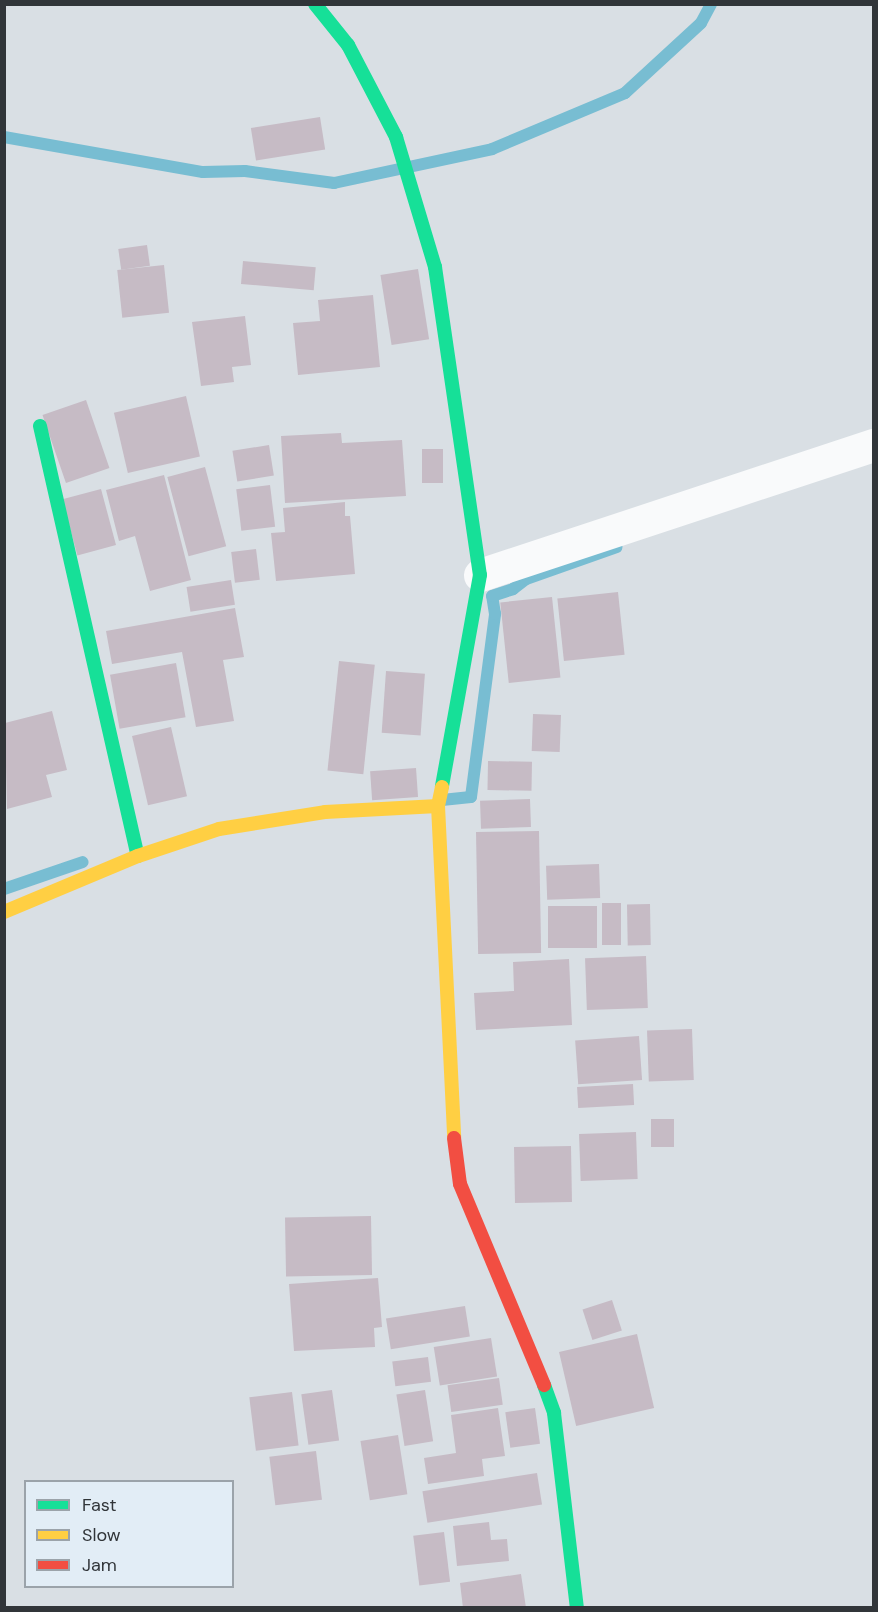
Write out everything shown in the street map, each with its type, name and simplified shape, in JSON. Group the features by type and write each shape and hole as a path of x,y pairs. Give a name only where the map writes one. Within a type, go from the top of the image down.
{"street":[{"path":"315,4 348,45 396,137 435,267 480,575 438,806 454,1143 460,1184 546,1383 554,1413 577,1608"},
{"path":"40,426 138,856"},
{"path":"480,575 873,445"},
{"path":"4,912 138,856 231,827 325,812 438,806"}],"building":[{"path":"320,117 325,150 256,161 251,128"},
{"path":"147,245 150,266 121,270 118,249"},
{"path":"243,261 316,267 314,290 241,284"},
{"path":"164,265 169,313 122,318 117,270"},
{"path":"418,269 429,339 392,345 380,275"},
{"path":"373,295 380,367 298,375 293,323 320,321 318,300"},
{"path":"245,316 251,365 232,367 234,382 201,386 192,322"},
{"path":"186,396 200,456 128,473 114,413"},
{"path":"86,400 109,468 66,483 43,415"},
{"path":"341,433 342,443 402,440 406,496 285,503 281,436"},
{"path":"269,445 274,476 237,481 232,451"},
{"path":"422,449 443,449 443,483 422,483"},
{"path":"205,467 226,546 189,556 167,477"},
{"path":"164,475 191,580 150,591 135,536 119,541 106,490"},
{"path":"270,485 275,527 241,531 236,489"},
{"path":"101,489 116,545 77,555 62,499"},
{"path":"345,502 345,516 350,516 355,574 276,581 271,533 285,532 283,508"},
{"path":"256,549 260,580 235,583 231,552"},
{"path":"231,580 235,605 190,612 187,587"},
{"path":"618,592 625,655 564,661 557,598"},
{"path":"552,597 560,678 509,683 500,602"},
{"path":"235,608 244,657 223,660 234,721 196,727 182,652 112,664 106,631"},
{"path":"339,661 375,665 363,774 328,770"},
{"path":"176,663 186,717 120,729 110,675"},
{"path":"386,671 425,674 421,736 382,733"},
{"path":"52,711 67,770 46,775 52,797 7,809 5,723"},
{"path":"533,714 561,715 560,752 532,751"},
{"path":"171,727 187,796 148,805 132,736"},
{"path":"488,761 532,762 531,791 487,790"},
{"path":"416,768 418,797 372,800 370,771"},
{"path":"530,799 531,827 481,829 480,801"},
{"path":"539,831 541,953 478,954 476,832"},
{"path":"599,864 600,898 547,900 546,866"},
{"path":"602,903 621,903 621,945 602,945"},
{"path":"627,904 650,904 651,945 628,945"},
{"path":"548,906 597,906 597,948 548,948"},
{"path":"646,956 648,1008 587,1010 585,958"},
{"path":"569,959 572,1025 476,1030 474,993 514,991 513,962"},
{"path":"692,1029 694,1080 649,1082 647,1031"},
{"path":"639,1036 642,1080 578,1084 575,1040"},
{"path":"633,1084 634,1105 578,1108 577,1087"},
{"path":"651,1119 674,1119 674,1147 651,1147"},
{"path":"636,1132 638,1179 581,1181 579,1134"},
{"path":"571,1146 572,1202 515,1203 514,1147"},
{"path":"371,1216 372,1275 286,1276 285,1218"},
{"path":"378,1278 382,1327 374,1328 375,1347 294,1351 289,1284"},
{"path":"612,1300 622,1330 592,1340 583,1310"},
{"path":"465,1306 470,1337 391,1349 386,1319"},
{"path":"637,1334 654,1408 576,1426 559,1352"},
{"path":"491,1338 497,1377 440,1386 434,1347"},
{"path":"428,1357 431,1382 395,1386 392,1361"},
{"path":"499,1378 503,1405 451,1412 448,1385"},
{"path":"332,1390 339,1441 308,1445 301,1394"},
{"path":"425,1390 433,1441 404,1446 396,1395"},
{"path":"292,1392 299,1446 256,1451 249,1397"},
{"path":"498,1408 505,1456 482,1459 484,1476 428,1484 424,1458 456,1453 451,1415"},
{"path":"535,1408 540,1444 510,1448 505,1412"},
{"path":"398,1435 407,1494 370,1500 360,1441"},
{"path":"316,1451 322,1500 275,1505 269,1457"},
{"path":"537,1473 542,1505 427,1523 422,1491"},
{"path":"489,1522 491,1540 507,1539 509,1561 457,1566 453,1526"},
{"path":"444,1532 450,1582 419,1585 413,1536"},
{"path":"521,1574 526,1608 463,1608 460,1583"}],"waterway":[{"path":"4,137 203,172 245,171 334,183 492,149 625,93 701,23 711,4"},
{"path":"442,800 471,797 495,614 492,596 513,589 526,579 617,547"},
{"path":"4,889 83,862"}],"traffic: fast":[{"path":"315,4 348,45 396,137 435,267 480,575 442,787"},
{"path":"40,426 138,856"},
{"path":"544,1385 554,1413 577,1608"}],"traffic: slow":[{"path":"442,787 438,806 454,1138"},
{"path":"4,912 138,856 219,829 325,812 438,806"}],"traffic: jam":[{"path":"454,1138 460,1184 544,1385"}]}
